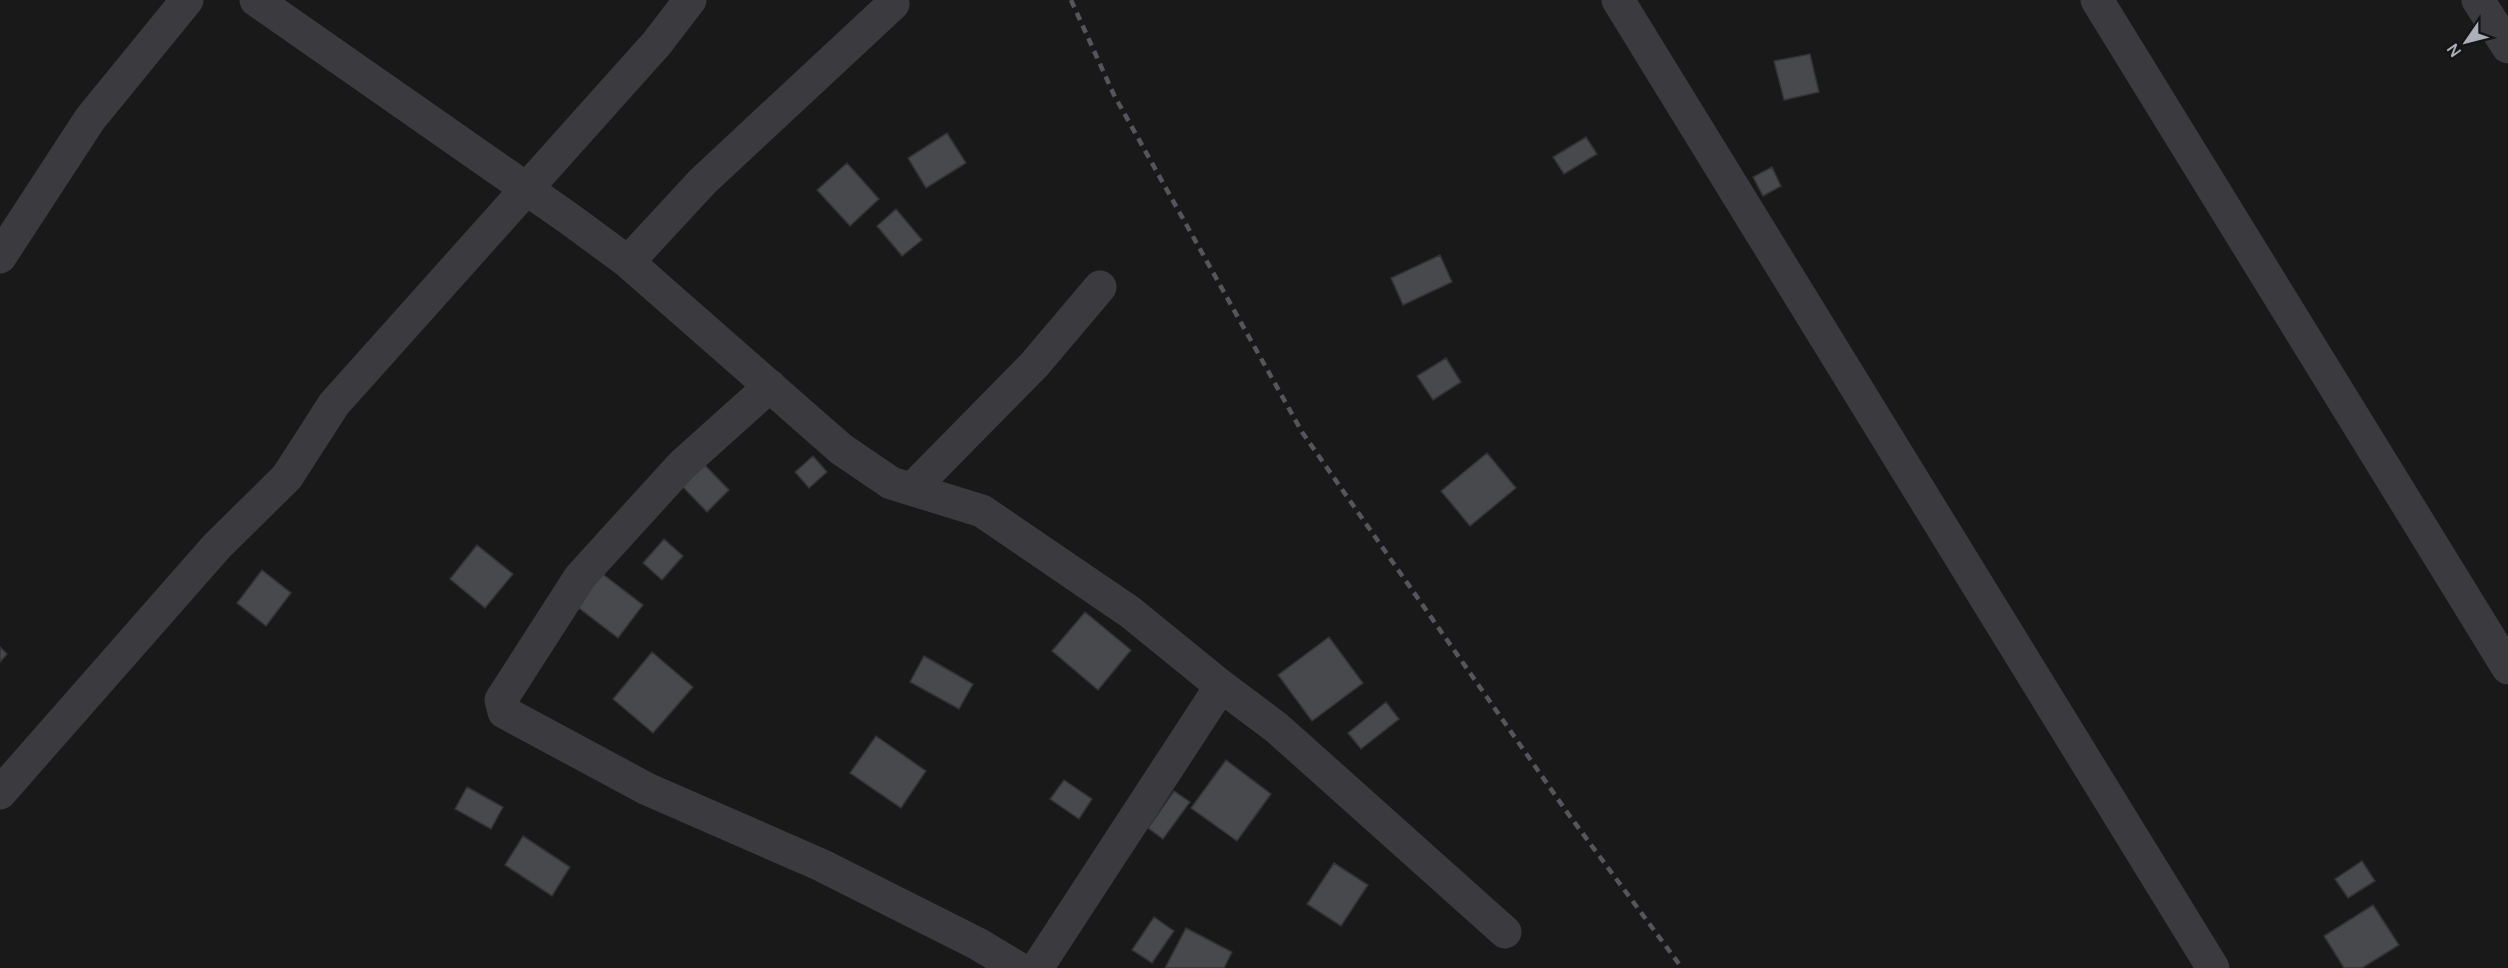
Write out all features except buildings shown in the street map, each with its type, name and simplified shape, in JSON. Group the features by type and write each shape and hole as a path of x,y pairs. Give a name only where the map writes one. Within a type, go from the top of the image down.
{"street":[{"path":"0,257 90,119 187,0"},
{"path":"256,0 628,262 841,449 891,483 982,511 1130,612 1277,728 1505,932"},
{"path":"0,793 217,546 287,477 334,404 657,43 690,0"},
{"path":"1618,0 2213,968"},
{"path":"2097,0 2508,668"},
{"path":"2478,0 2508,47"},
{"path":"628,262 703,182 893,4"},
{"path":"912,489 1034,365 1100,287"},
{"path":"770,386 682,465 580,577 501,700 504,712 647,789 821,866 978,944 1018,968"},
{"path":"1037,968 1221,686"}],"railway":[{"path":"1071,0 1114,95 1302,432 1569,815 1682,968"}]}
